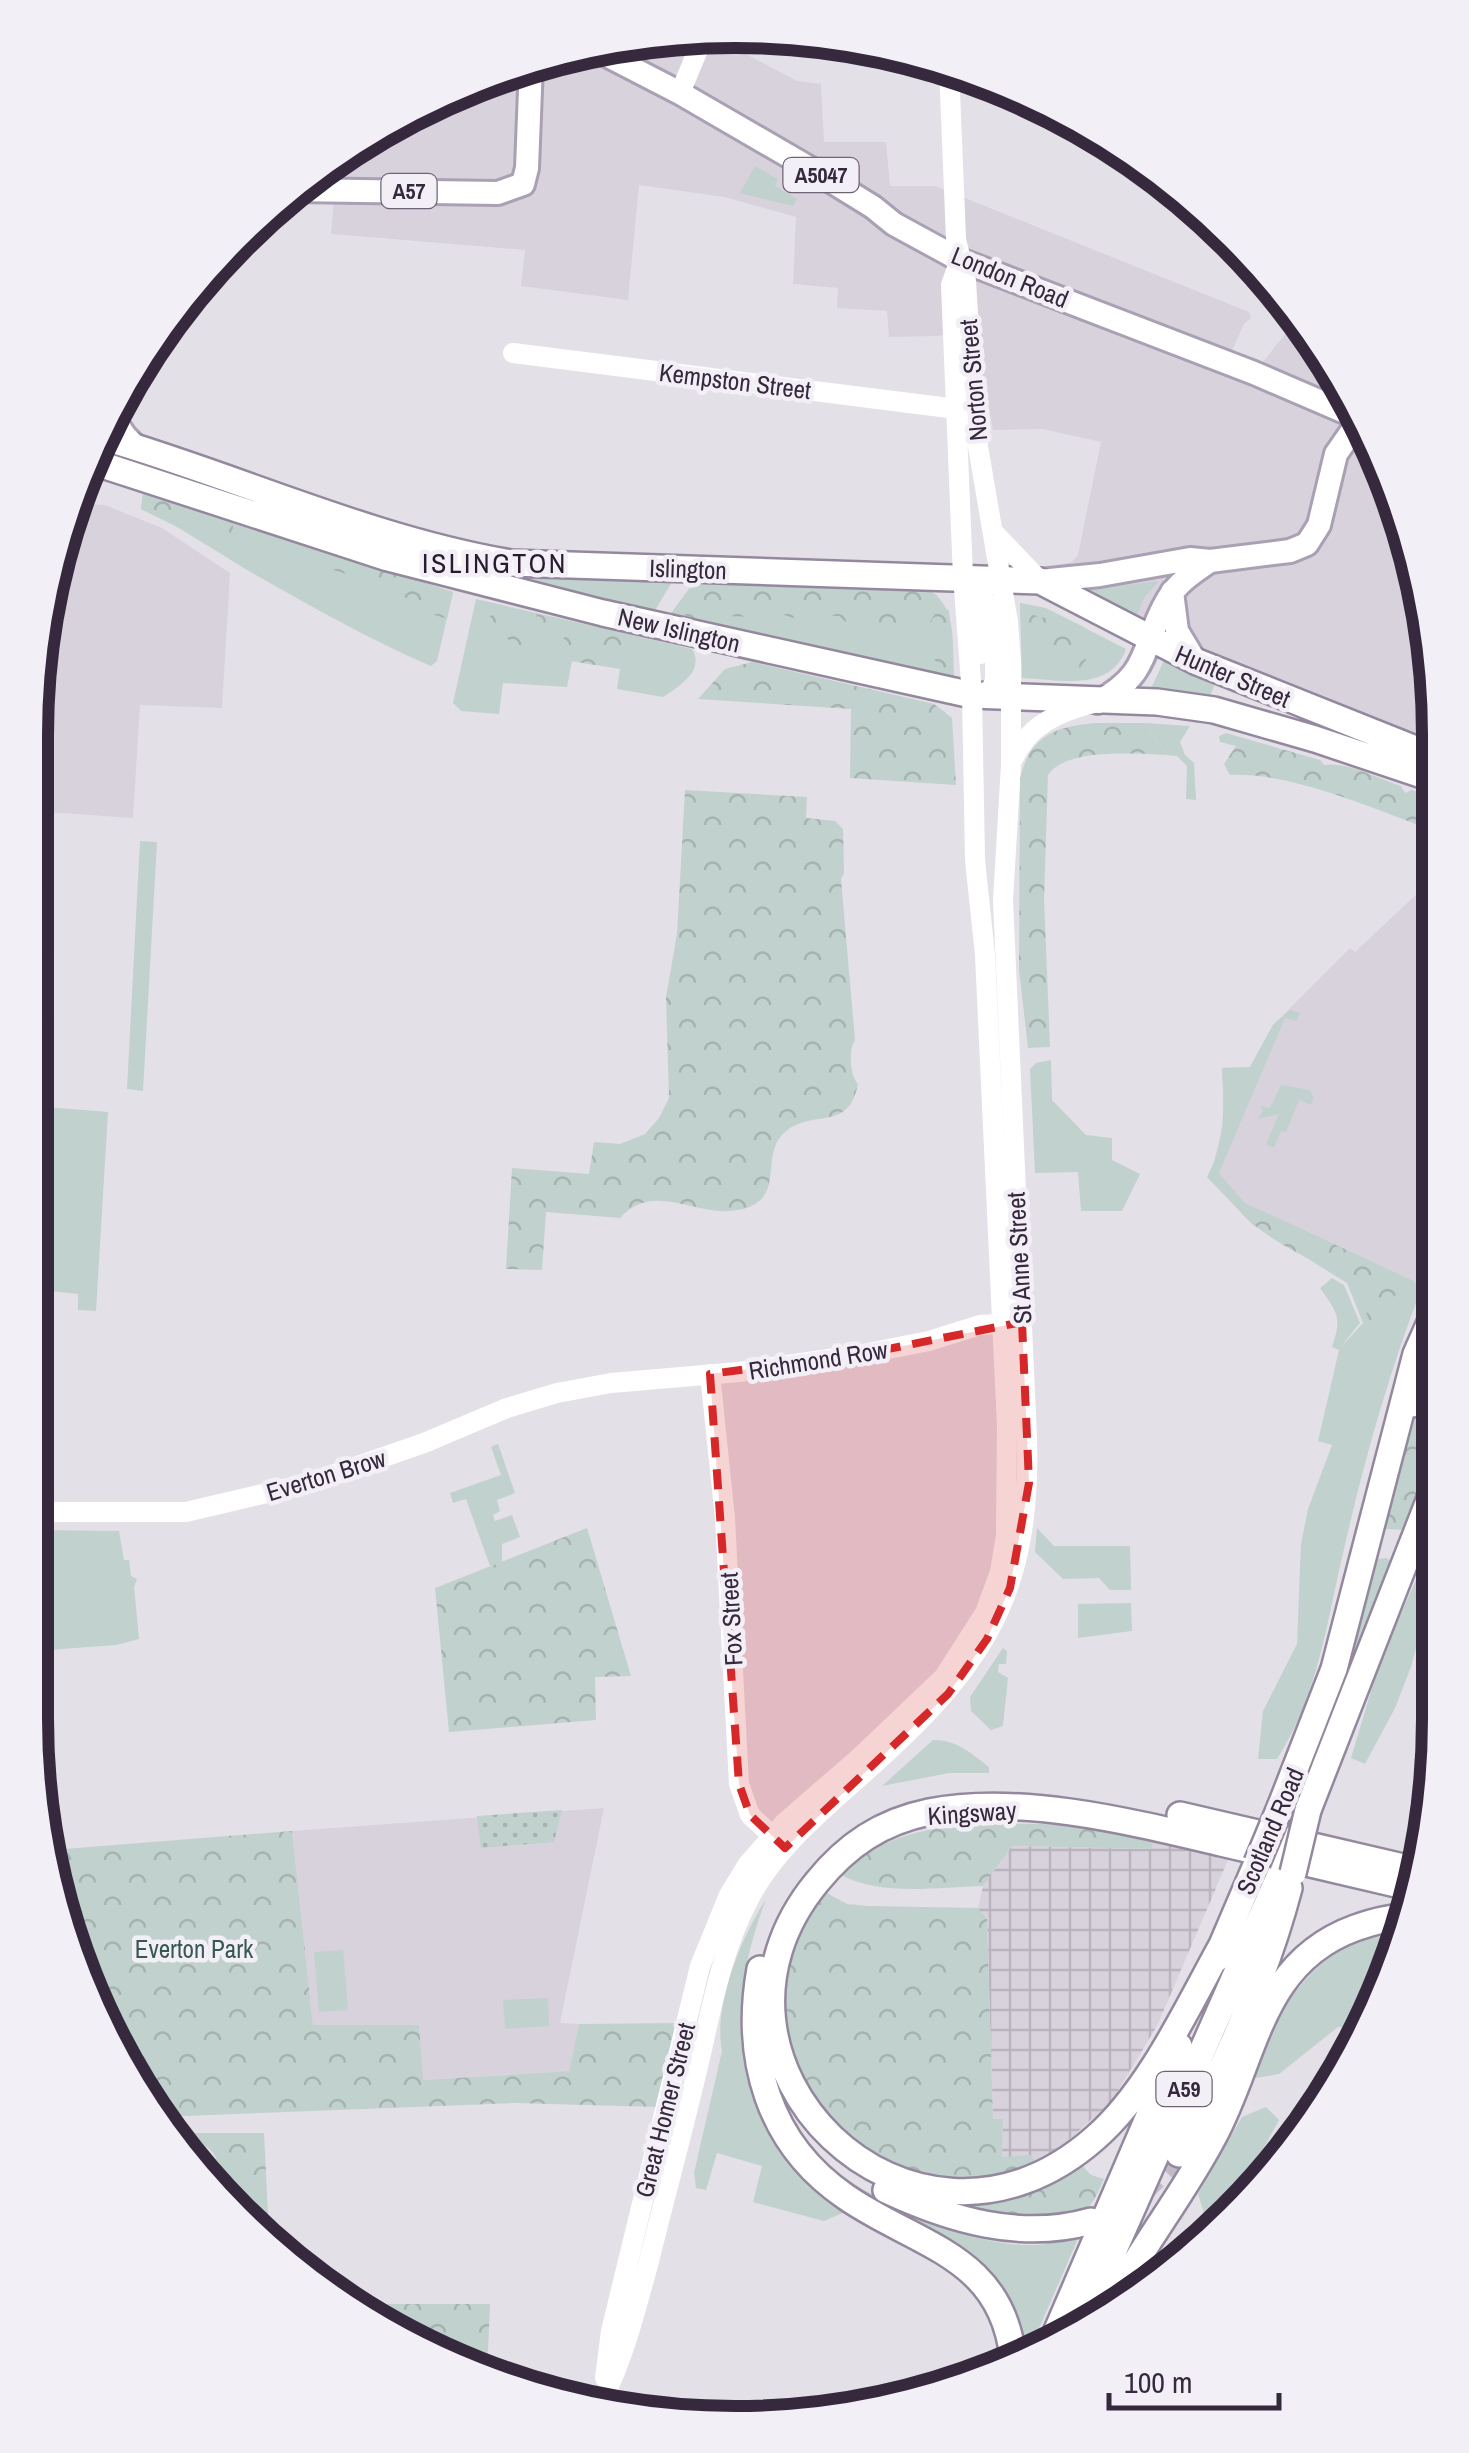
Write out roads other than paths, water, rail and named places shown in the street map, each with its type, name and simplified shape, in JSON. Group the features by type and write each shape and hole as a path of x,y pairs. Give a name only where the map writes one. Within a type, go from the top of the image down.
{"highway":[{"name":"Islington","path":"113,441 388,533 511,564 1040,581"},
{"name":"New Islington","path":"103,465 388,558 497,588 976,696 1097,702"},
{"name":"Hunter Street","path":"1040,581 1195,662 1422,751"},
{"name":"Hunter Street","path":"1097,702 1157,702 1214,710 1422,775"},
{"name":"Scotland Road","path":"1061,2322 1281,1805 1334,1670 1388,1454 1422,1338"},
{"path":"1388,1454 1422,1384"},
{"path":"1373,1520 1391,1536 1405,1536 1418,1529"},
{"name":"Scotland Road","path":"1089,2306 1288,1871 1308,1810 1422,1520"},
{"path":"1362,1557 1384,1549 1404,1562"},
{"name":"Kingsway","path":"758,1982 766,1936 792,1886 826,1846 874,1814 919,1800 966,1792 1126,1804 1405,1867"},
{"name":"Kingsway","path":"1223,1943 1166,2044 1131,2097 1097,2137 1061,2164 1022,2184 988,2191 952,2193 894,2180 840,2149 804,2107 785,2070 774,2024 774,1984 782,1940 804,1898 854,1843 884,1826 930,1812 980,1808 1044,1810 1131,1822 1401,1885"},
{"path":"1180,2154 1214,2089 1236,2034 1285,1903 1288,1871"},
{"path":"1120,2287 1216,2132 1266,2008 1282,1983 1332,1937 1391,1919"},
{"path":"758,1982 771,2072 794,2118 858,2176 928,2207 1004,2228 1039,2230 1091,2220"},
{"path":"758,1982 753,2032 760,2075 782,2132 824,2181 849,2200 931,2242 984,2282 1001,2312 1010,2347"}],"main road":[{"path":"680,93 698,49"},
{"name":"A5047","path":"613,59 680,93"},
{"name":"A57","path":"314,190 498,193 523,184 530,79"},
{"path":"951,83 960,260"},
{"name":"London Road","path":"680,93 960,260 1339,410"},
{"name":"Norton Street","path":"960,260 951,285 963,576"},
{"name":"Norton Street","path":"960,260 966,282 974,429 998,581"},
{"name":"Kempston Street","path":"513,353 956,406"},
{"path":"120,428 138,449"},
{"name":"Islington","path":"1040,581 1190,559 1210,561 1290,551 1307,544 1319,526 1336,454 1352,432"},
{"path":"993,531 1040,581"},
{"path":"1011,765 1025,738 1038,726 1057,715 1097,702 1134,676 1172,592 1210,561"},
{"name":"St Anne Street","path":"963,576 976,696 976,860 1012,1323"},
{"path":"976,696 982,591 998,581"},
{"name":"St Anne Street","path":"778,1842 936,1686 984,1613 1000,1572 1008,1518 1012,1323 1003,900 1011,697 1008,622 998,581"},
{"path":"1172,592 1177,631 1195,662"},
{"name":"Richmond Row","path":"611,1383 864,1354 930,1341 980,1325 1012,1323"},
{"name":"Fox Street","path":"710,1374 725,1518 739,1784 744,1804 778,1842"},
{"name":"Everton Brow","path":"48,1512 171,1514 278,1492 424,1444 508,1408 557,1393 611,1383"},
{"name":"Great Homer Street","path":"603,2393 611,2331 700,1966 729,1895 748,1864 778,1842"}],"tunnel":[{"path":"1137,2195 1179,2154"}],"district":[{"name":"ISLINGTON","path":"495,563"}],"park label":[{"name":"Everton Park","path":"194,1949"}]}
